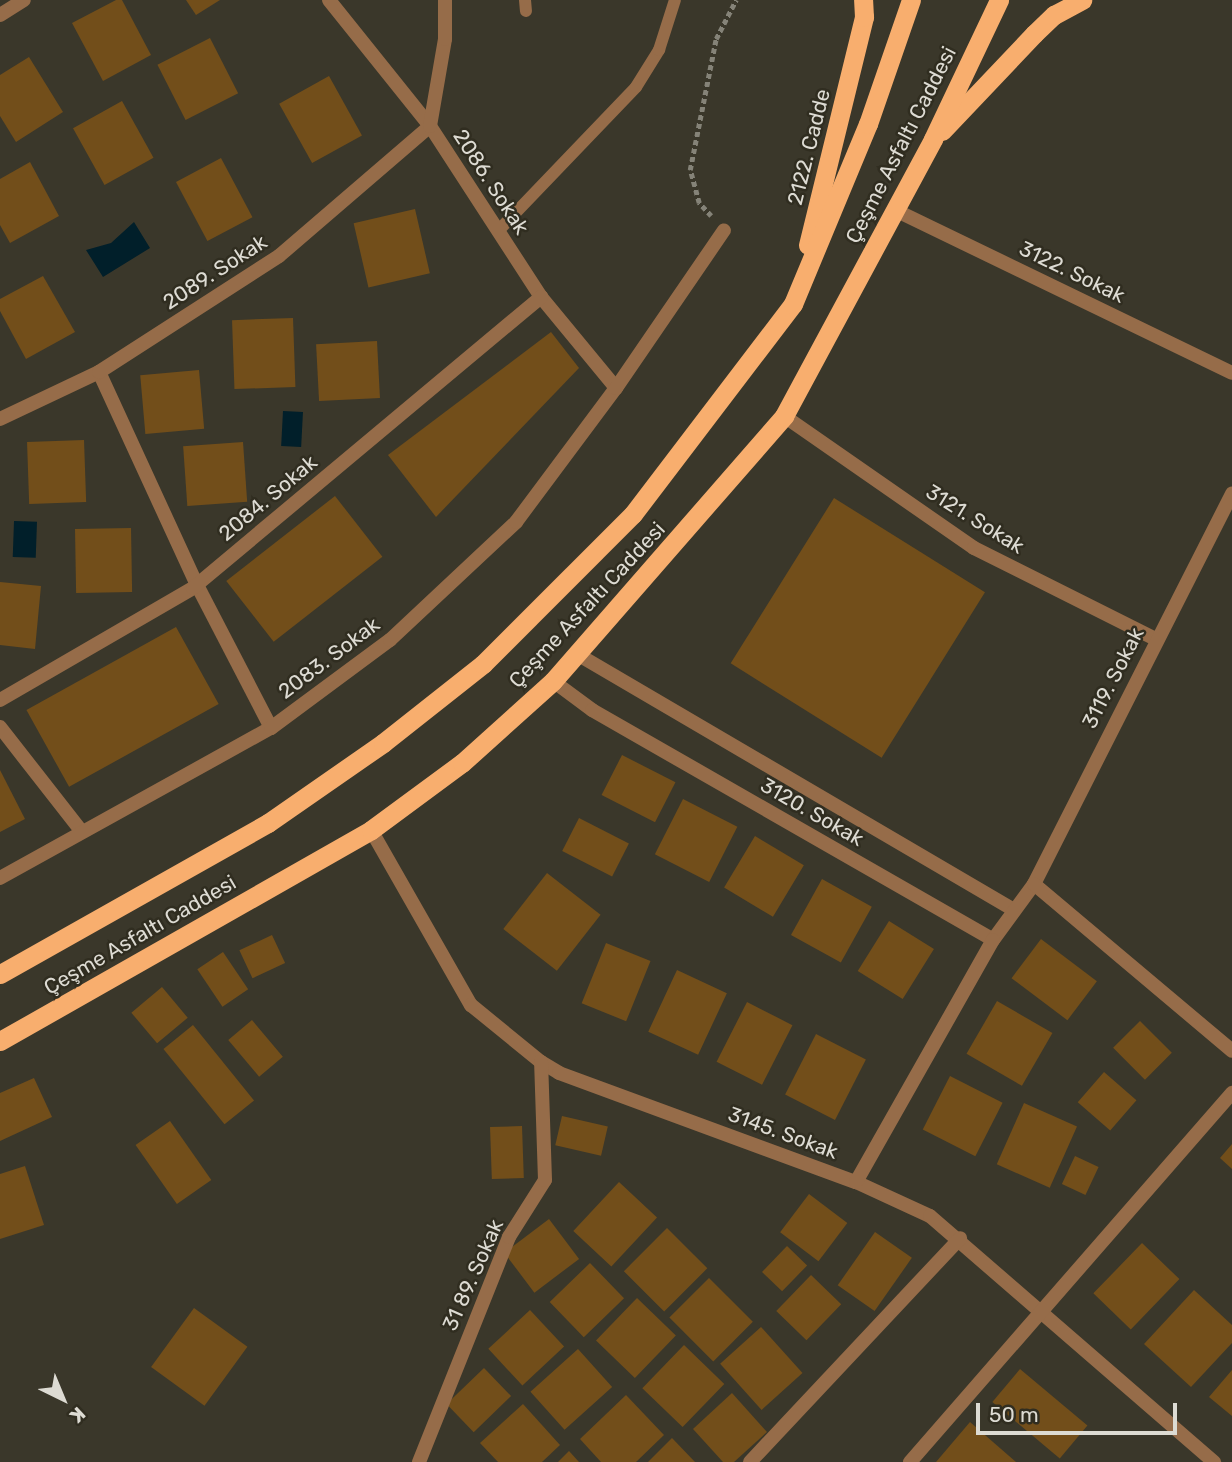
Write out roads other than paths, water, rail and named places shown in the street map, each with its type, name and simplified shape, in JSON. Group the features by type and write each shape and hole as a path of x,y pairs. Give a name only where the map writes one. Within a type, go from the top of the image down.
{"highway":[{"name":"2122. Cadde","path":"793,304 864,17 863,0"},
{"path":"793,304 869,124 911,0"},
{"name":"Çeşme Asfaltı Caddesi","path":"0,1041 371,831 462,763 553,681 784,416 933,139 999,0"},
{"path":"933,139 1044,24 1082,0"},
{"name":"Çeşme Asfaltı Caddesi","path":"0,974 268,823 383,743 482,664 633,514 793,304"}],"street":[{"path":"0,15 24,0"},
{"name":"2086. Sokak","path":"329,0 430,126 541,297 616,388"},
{"path":"430,126 445,40 445,0"},
{"name":"2089. Sokak","path":"0,419 99,372 279,256 430,126"},
{"name":"3122. Sokak","path":"895,210 1232,373"},
{"name":"2083. Sokak","path":"0,878 271,727 390,640 516,522 616,388 724,230"},
{"name":"2084. Sokak","path":"0,700 197,584 541,297"},
{"path":"99,372 197,584 271,727"},
{"name":"3121. Sokak","path":"784,416 974,548 1156,639"},
{"name":"3119. Sokak","path":"1034,884 1232,493"},
{"path":"577,654 1014,909"},
{"name":"3120. Sokak","path":"553,681 592,710 993,940"},
{"path":"0,727 82,832"},
{"name":"3145. Sokak","path":"371,831 471,1005 541,1062 559,1073 856,1182 930,1216 960,1238 1214,1462"},
{"path":"856,1182 993,940 1034,884 1232,1051"},
{"name":"31 89. Sokak","path":"419,1462 509,1237 544,1180 541,1062"},
{"path":"910,1462 1232,1093"},
{"path":"750,1462 960,1238"}],"lane":[{"path":"498,231 636,87 659,50 675,0"}],"water":[{"path":"134,222 150,248 103,277 86,250 111,243"},
{"path":"283,411 303,412 301,447 281,446"},
{"path":"14,521 37,522 36,558 13,557"}]}
